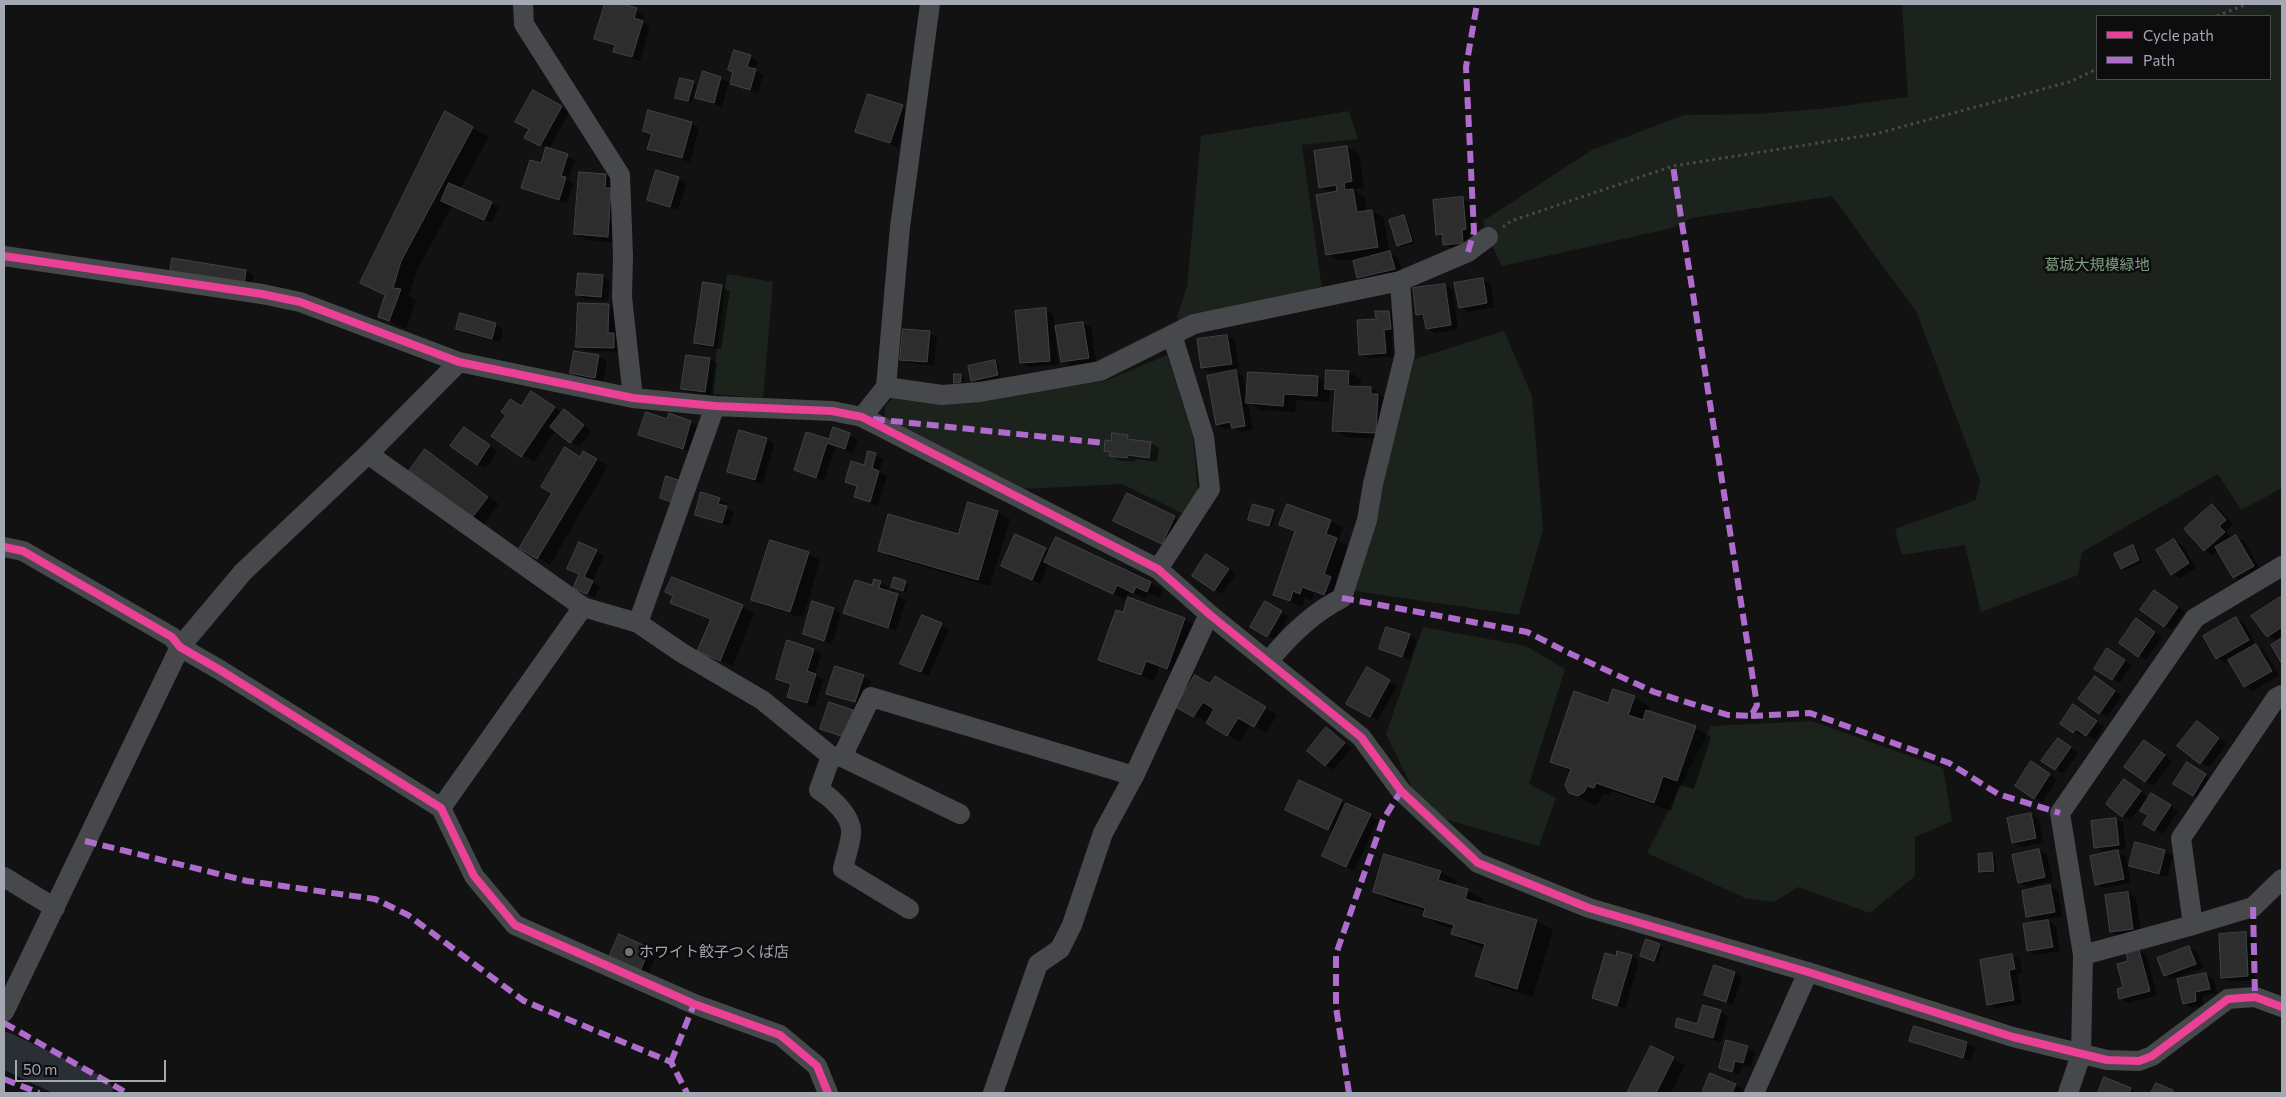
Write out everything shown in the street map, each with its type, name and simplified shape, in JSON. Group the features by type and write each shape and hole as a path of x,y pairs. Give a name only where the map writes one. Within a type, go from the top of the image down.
{"street":[{"path":"523,4 524,24 620,175 623,256 622,297 632,398"},
{"path":"862,418 886,387 900,227 930,4"},
{"path":"886,387 942,395 980,392 1100,370 1194,324 1400,281 1468,252 1488,237"},
{"path":"4,256 262,294 300,302 459,362 632,398 715,406 832,411 862,418 1158,569 1209,614 1361,737 1401,791 1478,863 1589,908 1808,972 1944,1016 2081,1055 2126,1062 2140,1061 2152,1056 2228,999 2255,996 2282,1007"},
{"path":"1268,662 1283,644 1327,605 1342,598 1367,520 1373,484 1405,354 1400,281"},
{"path":"1158,569 1210,489 1204,437 1172,335"},
{"path":"4,1012 55,908 85,840 180,647 243,572 368,454 459,362"},
{"path":"638,623 715,406"},
{"path":"368,454 583,607 638,623 682,653 762,700 837,757 960,814"},
{"path":"4,547 23,551 172,637 180,647 441,808 474,876 515,925 694,1004 780,1035 817,1066 828,1093"},
{"path":"2068,1093 2081,1055 2083,954 2060,813 2196,618 2282,566"},
{"path":"441,808 583,607"},
{"path":"993,1093 1038,964 1060,950 1072,925 1103,833 1134,776 1209,614"},
{"path":"2193,926 2181,838 2276,698 2282,694"},
{"path":"909,909 843,870 852,832 846,817 829,796 819,790 871,697 1134,776"},
{"path":"4,877 55,908"},
{"path":"2083,954 2193,926 2253,907 2282,879"},
{"path":"1754,1093 1808,972"}],"path":[{"path":"2220,15 2247,4"},
{"path":"1488,237 1512,221 1673,166 1875,134 2069,82 2096,69"}],"green space":[{"name":"葛城大規模緑地","path":"1902,4 2282,4 2282,488 2241,510 2218,474 2082,552 2078,575 1981,612 1965,545 1902,555 1895,529 1976,500 1980,480 1917,313 1832,196 1692,218 1672,228 1502,266 1488,237 1483,221 1592,150 1684,115 1756,114 1820,109 1908,97"},
{"path":"1349,111 1358,139 1302,145 1322,289 1179,324 1177,317 1187,287 1201,136"},
{"path":"727,274 773,282 763,398 711,394"},
{"path":"1504,331 1532,396 1543,529 1519,615 1355,591 1415,359"},
{"path":"1167,355 1193,437 1198,492 1186,515 1122,484 1021,489 885,424 885,407 894,396 947,404 1105,381"},
{"path":"1423,627 1526,646 1565,669 1529,784 1556,798 1539,846 1444,819 1415,794 1386,734"},
{"path":"1812,721 1943,768 1952,821 1915,837 1915,876 1870,913 1798,887 1774,902 1745,898 1647,853 1711,726"}],"building":[{"path":"605,4 622,4 637,8 634,18 643,21 632,57 613,52 615,45 594,39"},
{"path":"734,50 751,55 747,67 756,69 750,90 730,84 733,72 728,70"},
{"path":"703,71 721,77 714,103 695,98"},
{"path":"680,78 694,81 688,101 675,98"},
{"path":"533,90 562,106 540,146 524,138 529,129 515,122"},
{"path":"868,94 903,105 890,143 855,132"},
{"path":"648,110 692,122 682,158 647,149 652,134 643,131"},
{"path":"445,111 473,127 401,261 393,288 401,289 389,321 378,317 385,295 360,283"},
{"path":"1347,146 1352,181 1344,183 1345,190 1353,189 1357,212 1372,210 1378,247 1326,255 1316,195 1337,191 1336,185 1319,188 1314,151"},
{"path":"546,147 568,154 561,176 566,177 559,200 521,188 530,160 541,163"},
{"path":"656,170 679,177 670,207 647,200"},
{"path":"579,172 606,174 605,188 611,188 608,237 574,234"},
{"path":"449,183 492,202 484,220 441,201"},
{"path":"1463,197 1466,229 1462,230 1463,243 1443,245 1442,234 1436,235 1433,200"},
{"path":"1404,215 1412,241 1397,246 1389,220"},
{"path":"1390,251 1395,269 1357,278 1353,261"},
{"path":"172,258 246,270 244,285 170,274"},
{"path":"578,273 603,275 601,297 576,295"},
{"path":"1483,278 1487,303 1459,308 1454,283"},
{"path":"703,282 722,285 713,346 694,343"},
{"path":"1445,284 1451,325 1426,329 1423,314 1416,315 1413,288"},
{"path":"578,303 609,304 608,333 614,333 614,348 576,347"},
{"path":"1046,308 1050,361 1020,363 1015,311"},
{"path":"1375,311 1389,311 1391,329 1384,330 1386,353 1359,355 1357,320 1376,319"},
{"path":"460,313 496,323 492,339 456,329"},
{"path":"1083,322 1089,358 1061,362 1055,326"},
{"path":"903,329 930,331 927,362 900,360"},
{"path":"1227,335 1232,364 1201,368 1197,339"},
{"path":"574,351 599,355 595,378 570,373"},
{"path":"686,355 710,358 705,392 681,389"},
{"path":"995,360 998,375 971,381 968,366"},
{"path":"1236,370 1245,426 1232,428 1230,422 1216,425 1207,376"},
{"path":"1326,370 1349,371 1348,386 1371,387 1371,394 1378,394 1376,433 1332,431 1335,390 1325,389"},
{"path":"1248,372 1318,376 1317,396 1284,394 1283,406 1246,403"},
{"path":"954,374 961,374 961,382 954,383"},
{"path":"531,391 555,407 521,457 491,436 506,415 501,412 510,399 521,406"},
{"path":"564,409 584,425 570,443 550,427"},
{"path":"646,412 667,419 669,413 691,421 683,449 638,435"},
{"path":"464,427 490,445 477,465 450,446"},
{"path":"833,427 850,433 845,449 827,443 816,478 794,470 806,432 829,439"},
{"path":"739,430 767,438 755,480 727,472"},
{"path":"1112,433 1128,435 1127,439 1151,442 1149,458 1128,455 1127,458 1109,456 1110,452 1104,451 1105,440 1111,441"},
{"path":"565,447 580,457 583,451 597,459 537,559 519,548 552,493 541,487"},
{"path":"425,449 488,497 471,519 409,471"},
{"path":"868,451 876,453 872,468 879,471 870,502 854,497 857,486 845,482 851,461 864,465"},
{"path":"666,476 678,480 672,502 660,498"},
{"path":"701,492 720,498 718,504 727,506 722,523 695,515"},
{"path":"1127,493 1175,516 1162,544 1113,521"},
{"path":"968,502 998,511 978,580 878,551 888,514 958,534"},
{"path":"1253,504 1274,510 1269,526 1248,520"},
{"path":"1287,504 1331,520 1326,534 1337,538 1324,574 1331,577 1324,595 1302,587 1300,594 1293,591 1290,601 1273,595 1295,531 1279,525"},
{"path":"2212,504 2226,520 2219,526 2225,532 2204,551 2184,529"},
{"path":"1015,534 1046,548 1032,580 1001,566"},
{"path":"2236,535 2254,566 2233,578 2215,547"},
{"path":"1056,537 1151,582 1147,592 1136,587 1133,593 1117,585 1113,594 1044,562"},
{"path":"2174,539 2189,563 2171,575 2156,550"},
{"path":"770,540 809,552 790,612 751,600"},
{"path":"579,542 597,550 584,577 593,581 587,594 573,588 579,574 567,569"},
{"path":"2133,545 2139,560 2121,569 2114,554"},
{"path":"1206,554 1229,569 1214,591 1192,576"},
{"path":"672,577 743,605 720,661 697,651 711,619 670,603 673,596 665,592"},
{"path":"894,577 906,581 903,591 891,587"},
{"path":"874,579 881,581 879,588 898,594 888,628 843,613 855,580 872,585"},
{"path":"2154,590 2178,607 2164,627 2140,610"},
{"path":"2282,596 2282,627 2267,637 2251,616"},
{"path":"1128,597 1185,618 1167,669 1146,661 1141,675 1098,660 1116,610 1123,612"},
{"path":"812,601 834,608 824,641 803,634"},
{"path":"1265,601 1282,611 1267,637 1250,627"},
{"path":"922,615 942,623 921,672 900,664"},
{"path":"2236,617 2249,640 2216,659 2203,636"},
{"path":"2136,618 2155,632 2138,657 2119,643"},
{"path":"1386,627 1410,634 1402,657 1379,649"},
{"path":"2282,638 2282,664 2271,645"},
{"path":"787,640 814,649 807,671 816,674 807,703 787,697 791,684 776,679"},
{"path":"2256,644 2272,671 2244,687 2228,660"},
{"path":"2107,648 2125,660 2112,680 2094,669"},
{"path":"835,666 864,675 855,702 826,694"},
{"path":"1367,667 1390,680 1370,717 1346,704"},
{"path":"1195,675 1210,684 1215,676 1266,707 1254,727 1238,718 1227,736 1206,723 1214,709 1203,702 1193,717 1176,707"},
{"path":"2095,676 2115,691 2099,714 2078,699"},
{"path":"1613,689 1635,696 1628,715 1643,720 1646,710 1696,726 1677,781 1663,776 1654,803 1596,783 1594,788 1587,786 1584,792 1578,796 1569,793 1565,785 1571,769 1550,762 1574,691 1608,703"},
{"path":"829,702 853,710 844,737 820,729"},
{"path":"2073,704 2097,721 2086,736 2076,729 2073,733 2060,724"},
{"path":"2197,721 2219,738 2200,764 2177,746"},
{"path":"1326,727 1345,743 1325,766 1307,751"},
{"path":"2058,738 2071,747 2055,770 2041,761"},
{"path":"2144,740 2165,755 2145,782 2124,767"},
{"path":"2031,761 2050,774 2034,799 2015,786"},
{"path":"2187,762 2206,774 2193,796 2173,784"},
{"path":"2124,779 2141,791 2122,817 2106,804"},
{"path":"1299,780 1342,800 1328,830 1285,810"},
{"path":"2151,793 2171,805 2154,831 2143,824 2148,815 2140,811"},
{"path":"1346,803 1371,814 1346,867 1322,856"},
{"path":"2031,813 2036,838 2012,843 2007,818"},
{"path":"2116,818 2119,845 2094,848 2091,821"},
{"path":"2135,842 2165,850 2159,874 2129,866"},
{"path":"2039,849 2045,877 2018,883 2012,855"},
{"path":"2118,850 2124,879 2095,885 2090,856"},
{"path":"1992,853 1994,871 1979,872 1978,854"},
{"path":"1384,854 1441,871 1438,880 1468,889 1465,899 1537,920 1517,989 1475,976 1485,944 1451,934 1454,925 1423,916 1425,908 1373,892"},
{"path":"2050,885 2055,912 2026,917 2022,891"},
{"path":"2128,892 2133,929 2110,932 2105,895"},
{"path":"2048,920 2053,947 2027,951 2023,924"},
{"path":"2246,932 2248,976 2221,978 2219,934"},
{"name":"ホワイト餃子つくば店","path":"619,934 650,948 640,971 609,957"},
{"path":"1646,939 1660,944 1654,961 1640,956"},
{"path":"2189,946 2196,964 2164,976 2157,958"},
{"path":"2139,950 2150,991 2119,999 2117,989 2123,987 2117,964 2128,961 2126,953"},
{"path":"1617,951 1632,955 1617,1006 1592,998 1605,953 1616,956"},
{"path":"2012,954 2015,969 2009,970 2014,1000 1987,1005 1980,960"},
{"path":"1714,965 1735,972 1726,1002 1704,995"},
{"path":"2206,973 2210,989 2195,992 2196,1001 2183,1004 2177,979"},
{"path":"1703,1005 1721,1010 1713,1038 1675,1027 1677,1018 1697,1024"},
{"path":"1914,1026 1967,1042 1963,1058 1909,1041"},
{"path":"1726,1040 1748,1046 1743,1063 1735,1061 1732,1072 1719,1068"},
{"path":"1651,1046 1674,1057 1656,1093 1627,1093"},
{"path":"1710,1073 1736,1084 1732,1093 1702,1093"},
{"path":"2104,1077 2131,1088 2129,1093 2098,1093"},
{"path":"2156,1083 2173,1090 2172,1093 2151,1093"}],"waterway":[{"path":"4,1050 95,1093"}],"marked path":[{"path":"1468,252 1474,232 1466,67 1477,4"},
{"path":"1342,598 1527,632 1654,692 1728,715 1751,716 1757,705 1673,166"},
{"path":"873,419 1104,443"},
{"path":"1751,716 1810,713 1949,763 1998,794 2060,813"},
{"path":"1349,1093 1336,1007 1336,954 1383,820 1401,791"},
{"path":"85,841 247,881 375,899 408,915 524,1001 671,1062 687,1093"},
{"path":"2253,907 2255,997"},
{"path":"671,1062 694,1004"},
{"path":"4,1023 127,1093"},
{"path":"4,1079 39,1093"}],"cycle path":[{"path":"4,256 262,294 300,302 459,362 633,398 715,406 832,411 862,417 1158,569 1209,614 1361,737 1401,791 1478,863 1589,908 1808,972 2013,1037 2107,1060 2139,1061 2152,1056 2228,999 2255,997 2282,1007"},
{"path":"4,547 23,551 172,637 180,647 441,808 474,876 515,925 694,1004 780,1035 817,1066 828,1093"}],"place":[{"name":"ホワイト餃子つくば店","path":"629,952"}]}
